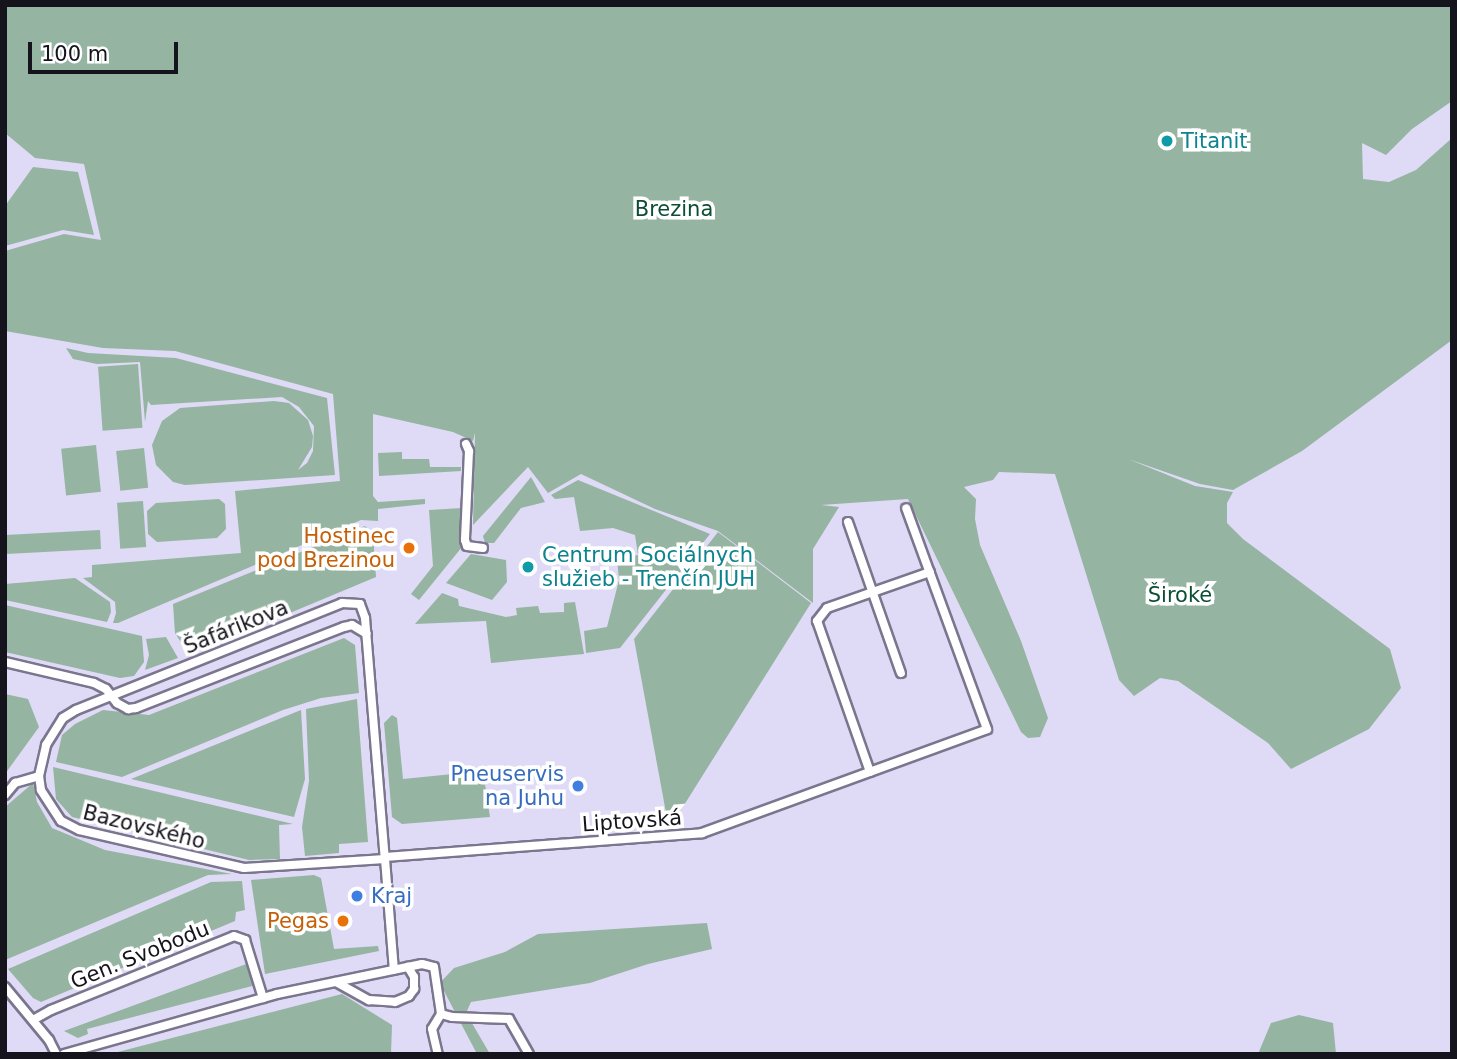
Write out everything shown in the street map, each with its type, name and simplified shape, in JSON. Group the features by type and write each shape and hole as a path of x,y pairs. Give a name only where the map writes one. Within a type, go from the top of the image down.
{"street":[{"path":"467,444 469,451 465,540 467,546 483,548"},
{"name":"Liptovská","path":"385,858 702,833 987,729 906,508"},
{"path":"848,522 901,673"},
{"path":"870,772 817,621 827,608 930,572"},
{"name":"Šafárikova","path":"110,696 348,601 360,604 367,634"},
{"name":"Šafárikova","path":"5,662 94,683 128,709 144,707 344,626 352,625 367,634"},
{"path":"367,634 394,970"},
{"path":"5,795 15,783 39,776 46,745 63,718 110,696"},
{"name":"Bazovského","path":"39,776 41,790 52,811 61,821 79,830 244,868 385,858"},
{"name":"Gen. Svobodu","path":"33,1020 51,1010 234,936 245,940 263,998"},
{"path":"64,1054 263,998 422,964 434,967 441,1014 432,1029 438,1054"},
{"path":"336,982 369,1000 386,1004 409,996 414,989 414,976 408,967"},
{"path":"5,987 33,1020 56,1054"},
{"path":"441,1014 452,1017 509,1019 529,1054"}],"green space":[{"path":"5,5 1452,5 1452,101 1412,129 1386,155 1362,143 1363,179 1389,182 1416,170 1452,138 1452,340 1302,451 1233,490 1200,484 1128,459 1195,486 1233,492 1227,503 1227,523 1243,539 1390,649 1401,688 1369,729 1291,769 1268,743 1178,681 1160,678 1134,696 1119,680 1055,474 999,472 993,480 964,487 976,499 975,519 980,545 1021,641 1048,718 1040,737 1028,738 1021,732 908,499 821,505 839,507 813,549 813,603 718,531 655,509 581,474 548,493 528,467 473,525 475,433 473,441 453,432 373,414 373,496 378,502 425,499 425,504 378,509 378,521 361,520 113,623 115,602 83,578 92,577 92,565 241,553 235,491 340,481 333,394 175,351 103,348 5,331 5,251 64,234 101,240 84,164 35,158 5,133"},
{"path":"33,167 78,172 94,235 63,230 5,246 5,206"},
{"path":"66,348 88,353 176,358 327,398 335,475 185,485 173,482 156,465 152,445 162,421 180,408 274,401 289,403 308,420 313,436 312,447 298,470 307,463 313,451 314,426 299,407 282,397 151,405 148,401 145,422 140,362 97,364 73,359"},
{"path":"138,364 142,428 103,431 98,367"},
{"path":"96,445 101,492 66,495 61,449"},
{"path":"144,448 148,488 120,491 116,451"},
{"path":"402,452 402,459 429,459 430,467 461,467 461,471 379,476 378,453"},
{"path":"531,477 545,502 521,508 494,543 485,543 483,536"},
{"path":"578,480 710,534 620,648 586,653 584,631 607,627 619,580 617,558 638,555 635,535 613,528 580,531 574,497 555,499 551,495"},
{"path":"219,499 225,504 226,529 217,538 157,542 148,534 147,511 156,503"},
{"path":"143,501 146,547 120,549 117,503"},
{"path":"462,508 462,547 419,600 411,594 433,566 429,510"},
{"path":"365,526 373,534 376,577 189,655 175,633 173,604"},
{"path":"100,530 101,549 6,554 5,535"},
{"path":"718,532 811,603 669,829 634,639"},
{"path":"471,554 506,560 507,582 492,600 446,583"},
{"path":"75,578 110,602 111,612 107,622 5,600 5,584"},
{"path":"442,593 458,599 459,606 506,617 517,615 516,608 538,606 540,613 564,612 564,603 575,602 584,654 491,663 486,621 415,624"},
{"path":"5,605 142,636 144,662 134,676 120,678 5,652"},
{"path":"166,637 178,658 145,670 149,655 146,639"},
{"path":"344,638 355,645 359,693 321,698 283,710 122,777 56,762 62,735 75,724 103,710 149,715"},
{"path":"5,694 28,699 39,727 5,774"},
{"path":"357,699 368,842 339,844 339,853 305,856 302,827 309,781 306,709"},
{"path":"301,710 305,779 294,817 131,779"},
{"path":"392,715 397,718 403,779 483,771 490,817 402,824 392,817 384,723"},
{"path":"53,767 293,824 279,825 280,859 249,860 72,817 56,799"},
{"path":"33,783 37,802 52,828 105,850 232,874 208,875 5,960 5,807"},
{"path":"314,875 321,878 334,949 378,946 379,951 265,974 251,880"},
{"path":"242,881 245,910 236,912 235,921 41,1002 33,998 8,969 211,882"},
{"path":"707,923 712,949 648,964 590,983 471,1002 466,1013 490,1054 477,1054 444,991 435,988 454,968 505,952 538,934"},
{"path":"249,963 256,985 87,1029 88,1034 78,1038 64,1031"},
{"path":"342,994 392,1025 391,1054 110,1054"},
{"path":"1299,1015 1333,1023 1336,1054 1258,1054 1271,1023"}],"place":[{"name":"Titanit","path":"1167,141"},
{"name":"Hostinec pod Brezinou","path":"409,548"},
{"name":"Centrum Sociálnych služieb - Trenčín JUH","path":"528,567"},
{"name":"Pneuservis na Juhu","path":"578,786"},
{"name":"Kraj","path":"357,896"},
{"name":"Pegas","path":"343,921"}],"park label":[{"name":"Brezina","path":"674,209"},
{"name":"Široké","path":"1180,595"}]}
